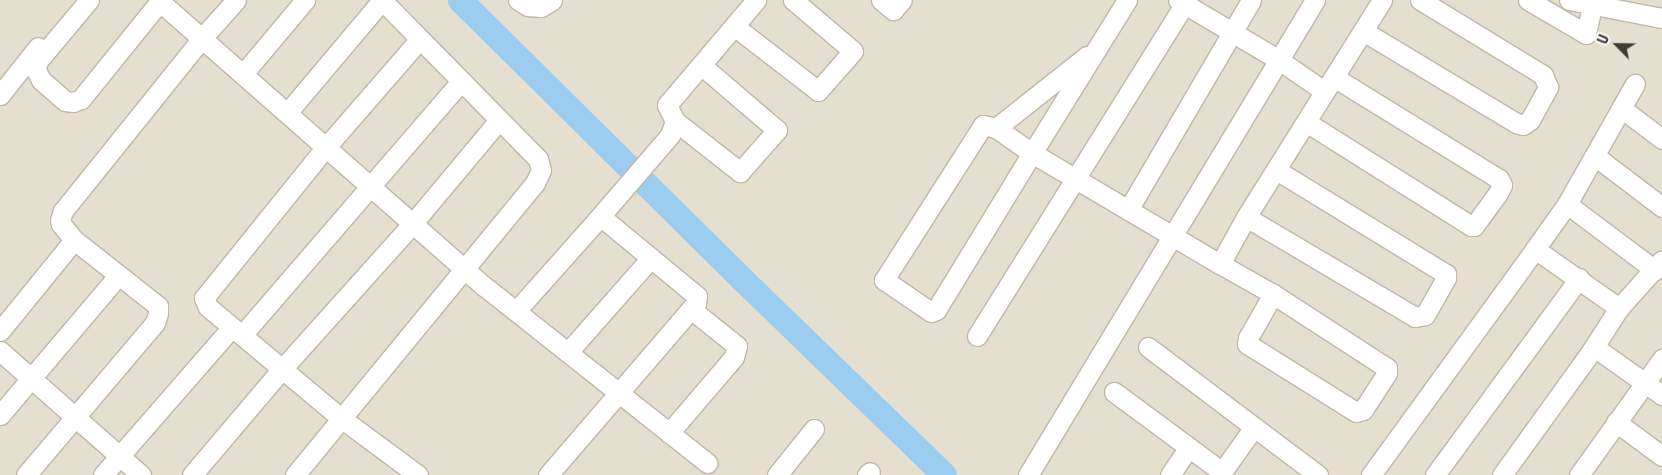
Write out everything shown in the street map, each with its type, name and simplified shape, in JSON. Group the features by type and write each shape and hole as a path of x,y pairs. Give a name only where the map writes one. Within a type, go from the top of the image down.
{"street":[{"path":"0,95 76,0"},
{"path":"89,0 37,62 36,70 41,80 65,102 81,99 160,1 465,269 707,463"},
{"path":"26,475 155,323 157,318 158,306 74,240 61,224 60,220 63,211 202,38 236,0"},
{"path":"243,74 306,0"},
{"path":"287,113 382,0 538,159 541,170 535,184 295,475"},
{"path":"518,0 528,6 541,7 552,0"},
{"path":"701,65 777,130 740,172 675,121 667,105 756,0"},
{"path":"734,26 818,91 853,51 793,0"},
{"path":"881,0 893,10 902,0"},
{"path":"1127,0 1099,47 1032,153 936,310 928,310 884,282 884,278 980,127 985,124 996,128 1032,153 1273,294 1387,368 1387,373 1363,410 1356,412 1247,344 1248,338 1273,294"},
{"path":"1128,210 1251,0"},
{"path":"1028,475 1314,0"},
{"path":"1220,264 1246,217 1382,0"},
{"path":"1363,32 1516,123 1523,125 1530,120 1548,87 1543,75 1420,0"},
{"path":"1528,0 1586,34 1592,5"},
{"path":"1569,0 1662,18"},
{"path":"977,336 1076,179 1183,1 1279,60 1329,84 1499,179 1502,185 1474,226 1472,226 1306,122"},
{"path":"408,472 208,307 204,298 326,147 420,39"},
{"path":"996,128 1099,47"},
{"path":"103,475 372,187 461,81"},
{"path":"1370,475 1567,204 1635,84"},
{"path":"1621,108 1662,139"},
{"path":"192,475 282,369 413,223 499,120"},
{"path":"516,310 670,135 675,121"},
{"path":"1595,156 1662,207"},
{"path":"1246,217 1415,317 1425,315 1446,278 1446,274 1276,170"},
{"path":"1502,475 1592,350 1619,308 1658,265 1567,204"},
{"path":"548,475 696,303 697,296 605,220 596,220"},
{"path":"0,331 74,240"},
{"path":"1535,248 1619,308"},
{"path":"568,352 651,258"},
{"path":"0,416 118,276"},
{"path":"1435,475 1579,278"},
{"path":"669,432 734,357 737,346 691,309"},
{"path":"1148,347 1318,475"},
{"path":"1592,350 1597,349 1662,394"},
{"path":"0,350 141,475"},
{"path":"1586,473 1616,422 1662,359"},
{"path":"1114,392 1224,474 1254,427"},
{"path":"1616,422 1662,456"},
{"path":"777,475 814,429"},
{"path":"1170,475 1188,448"}],"shaded area":[{"path":"0,0 1662,0 1662,475 0,475"}],"waterway":[{"path":"460,0 742,279 944,475"}]}
